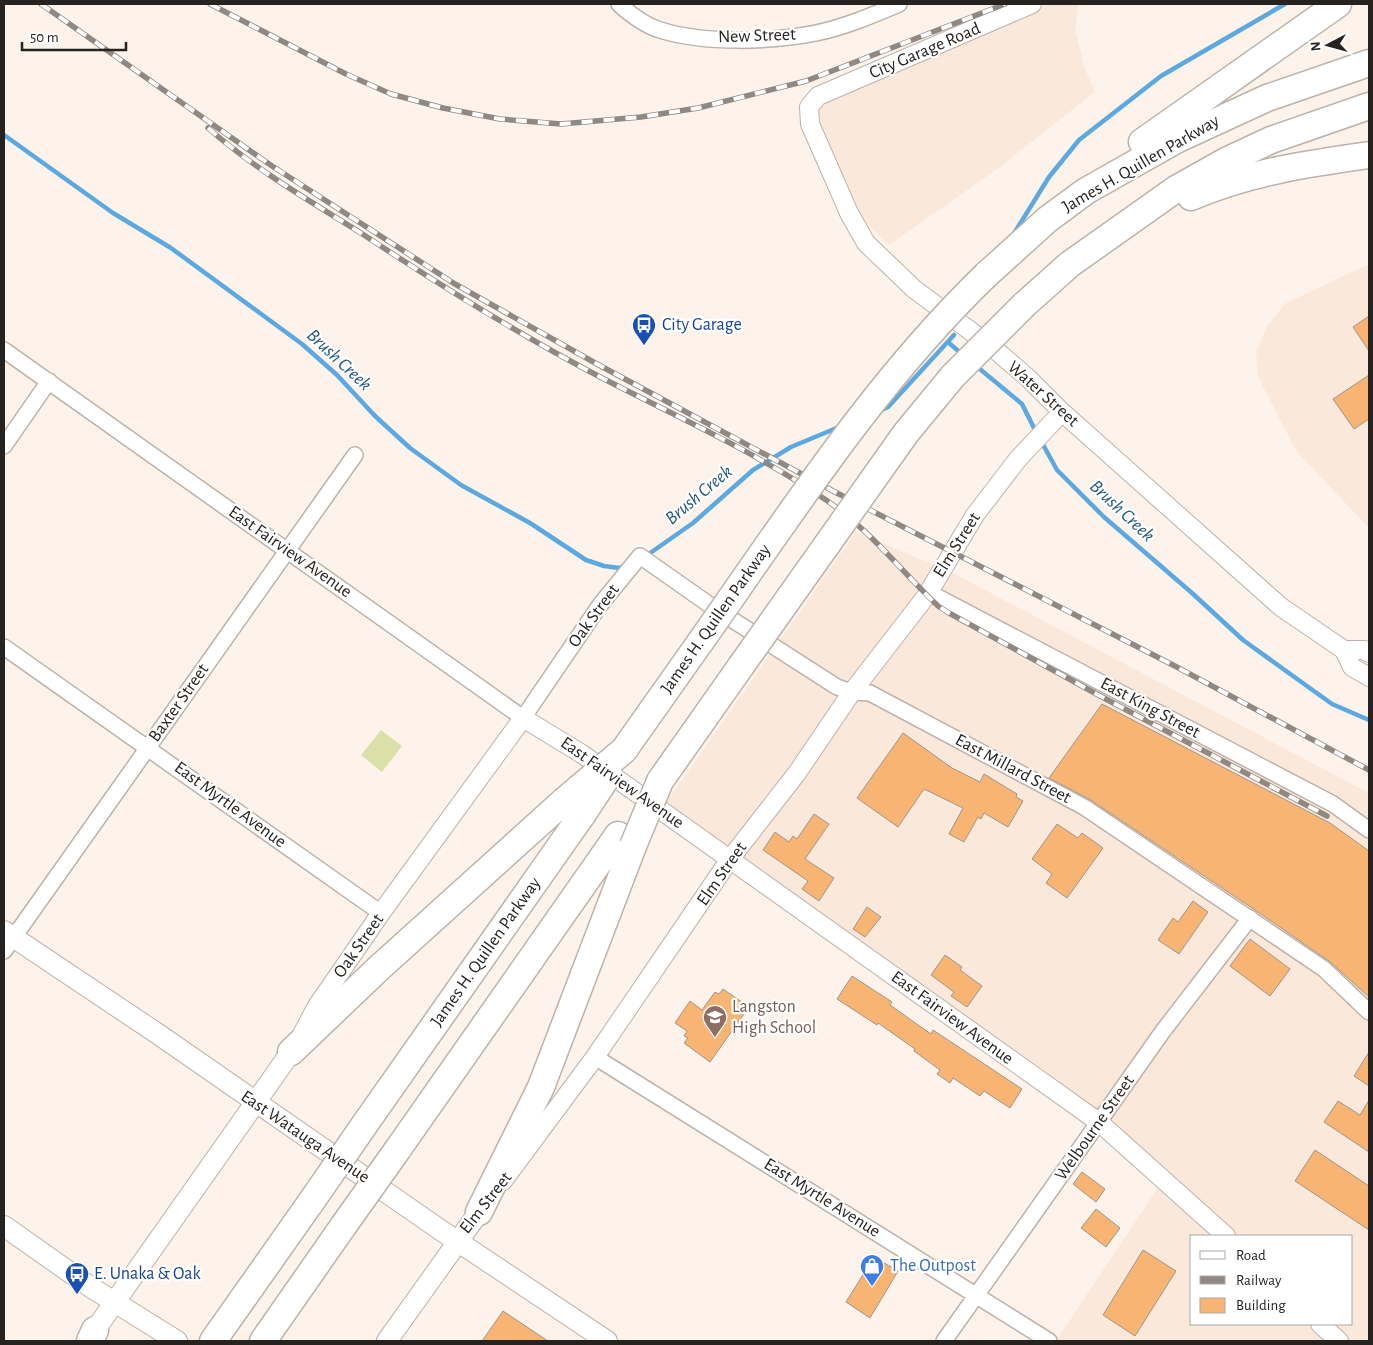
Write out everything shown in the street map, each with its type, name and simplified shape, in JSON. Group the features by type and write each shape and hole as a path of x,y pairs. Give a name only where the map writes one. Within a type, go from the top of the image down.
{"highway":[{"path":"1086,191 1109,166 1338,4"},
{"name":"James H. Quillen Parkway","path":"218,1333 365,1124 573,808 629,743 852,428 922,342 986,275 1048,219 1086,191 1221,117 1266,98 1369,63"},
{"path":"479,1212 542,1087 638,806 666,773 906,433 976,351 1024,305 1070,264 1141,216 1176,189 1226,161 1271,140 1369,106"},
{"path":"1141,216 1250,175 1369,154"},
{"path":"291,1052 379,968 573,808"},
{"path":"263,1341 398,1149 625,840"}],"main road":[{"name":"East Watauga Avenue","path":"7,940 158,1034 254,1103 607,1341"},
{"name":"Oak Street","path":"90,1338 291,1052"},
{"name":"Elm Street","path":"387,1341 479,1212"},
{"path":"4,1226 114,1303 177,1341"}],"street":[{"name":"New Street","path":"619,4 642,22 660,30 716,39 761,38 816,33 867,17 899,4"},
{"name":"City Garage Road","path":"818,96 1032,4"},
{"name":"Water Street","path":"818,96 809,107 810,124 849,213 866,243 914,289 1028,378 1056,418 1281,607 1344,650 1352,667 1369,677"},
{"name":"East Fairview Avenue","path":"4,350 523,718 582,754 1100,1124 1225,1235"},
{"path":"4,446 50,381"},
{"name":"Elm Street","path":"479,1212 517,1164 595,1057 730,859 797,773 852,692 928,592 974,515 1018,459 1056,418"},
{"name":"Baxter Street","path":"7,940 148,747 355,455"},
{"name":"Oak Street","path":"291,1052 317,1006 381,913 523,718 600,605 640,556"},
{"name":"East Millard Street","path":"640,556 769,645 837,688 852,692 870,693 1084,807 1324,969 1369,1012"},
{"name":"East King Street","path":"928,592 1333,804 1369,830"},
{"name":"East Myrtle Avenue","path":"4,647 381,913"},
{"name":"Water Street","path":"1344,650 1364,650 1369,653"},
{"name":"Welbourne Street","path":"944,1341 1100,1124 1163,1031 1250,918"},
{"name":"East Myrtle Avenue","path":"595,1057 1049,1341"},
{"path":"1321,1325 1339,1341"}],"shaded area":[{"path":"1047,4 1079,4 1075,29 1085,69 1095,92 1000,167 889,245 864,221 822,130 818,113 828,98 999,28"},
{"path":"1369,264 1369,528 1296,451 1258,377 1256,351 1267,326 1286,303"},
{"path":"856,532 953,573 1369,793 1369,1341 1056,1341 1167,1174 752,865 665,804"}],"green space":[{"path":"381,730 402,746 382,772 361,755"}],"building":[{"path":"1369,316 1369,351 1353,327"},
{"path":"1369,375 1369,419 1354,429 1333,399"},
{"path":"1102,704 1330,823 1369,851 1369,997 1329,961 1255,910 1089,799 1049,778"},
{"path":"903,733 952,768 980,782 984,774 1017,794 1016,797 1023,801 1008,827 984,813 981,819 978,817 964,842 949,834 963,808 924,789 898,827 857,798"},
{"path":"814,814 829,824 805,859 834,878 819,901 802,889 808,881 763,850 775,832 789,842 793,836 797,839"},
{"path":"1057,824 1078,838 1082,833 1103,848 1067,898 1046,883 1052,874 1032,859"},
{"path":"1193,901 1208,912 1179,954 1158,940 1173,918 1178,922"},
{"path":"867,907 881,917 865,937 853,929"},
{"path":"1250,939 1290,969 1270,996 1230,966"},
{"path":"945,955 962,967 960,970 982,986 967,1007 951,996 954,992 931,975"},
{"path":"852,976 892,1002 890,1005 931,1034 933,1030 1022,1089 1010,1108 984,1091 980,1096 953,1078 950,1083 937,1074 940,1070 914,1051 915,1049 878,1023 877,1025 837,999"},
{"path":"723,989 749,1007 710,1062 684,1043 688,1038 684,1036 687,1031 675,1023 690,1001 702,1010 715,992 719,994"},
{"path":"1369,1052 1369,1086 1354,1076"},
{"path":"1369,1100 1369,1152 1324,1122 1338,1101 1360,1115"},
{"path":"1315,1150 1369,1186 1369,1230 1295,1181"},
{"path":"1082,1172 1105,1189 1096,1202 1073,1184"},
{"path":"1096,1209 1120,1228 1106,1247 1081,1228"},
{"path":"1143,1250 1176,1271 1135,1336 1103,1315"},
{"name":"The Outpost","path":"874,1257 898,1271 870,1318 846,1302"},
{"path":"503,1311 548,1341 482,1341"}],"waterway":[{"path":"1013,235 1049,177 1079,140 1161,76 1285,4"},
{"name":"Brush Creek","path":"4,135 113,213 171,248 302,344 337,375 375,416 410,448 461,485 530,523 586,560 604,566 619,568 625,566"},
{"name":"Brush Creek","path":"879,411 888,407 954,335"},
{"name":"Brush Creek","path":"949,343 963,355"},
{"name":"Brush Creek","path":"975,365 1022,404 1036,432"},
{"name":"Brush Creek","path":"646,556 693,523 753,470 791,447 839,427"},
{"name":"Brush Creek","path":"1041,441 1057,470 1104,517 1243,640 1332,704 1369,720"}],"railway":[{"path":"41,4 272,166 455,284 597,364 835,492 1173,665 1369,770"},
{"path":"210,4 346,74 391,94 443,108 500,119 561,124 641,117 698,108 806,81 1005,4"},
{"path":"208,128 245,158 481,310 571,362 772,466 826,500 842,511 924,593 949,613 1102,697 1327,816"}],"place":[{"name":"City Garage","path":"644,346"},
{"name":"Langston High School","path":"715,1038"},
{"name":"The Outpost","path":"872,1287"},
{"name":"E. Unaka & Oak","path":"77,1295"}]}
